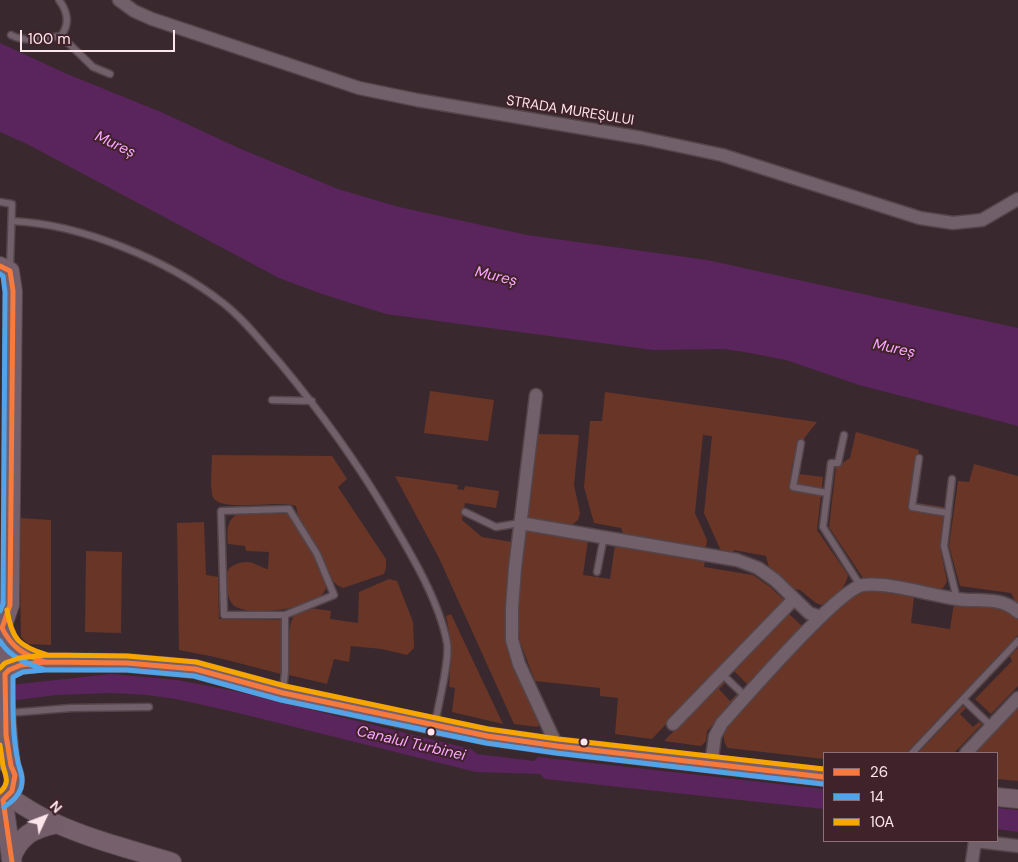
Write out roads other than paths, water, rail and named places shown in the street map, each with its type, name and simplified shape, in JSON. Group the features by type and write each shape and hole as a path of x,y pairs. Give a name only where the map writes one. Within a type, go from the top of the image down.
{"main road":[{"path":"1,619 6,711 5,762 15,775 6,795 4,827 12,860"},
{"path":"12,860 17,844 27,834 39,827 55,824"}],"street":[{"name":"STRADA MUREȘULUI","path":"119,0 134,11 152,19 353,87 417,100 642,138 726,156 920,218 953,223 982,220 1018,199"},
{"path":"5,269 13,291 10,604 1,619 17,652 45,662"},
{"path":"536,395 520,523 512,608 512,640 519,664 557,746"},
{"path":"520,523 737,560 758,568 775,580 808,613 820,617"},
{"path":"711,764 715,736 722,723 820,617 851,589 860,585 876,584 957,599 999,601 1007,603 1018,612"},
{"path":"673,724 794,599"},
{"path":"5,676 9,670 21,665 45,662 127,663 195,670 283,693 435,726 557,746 823,777"},
{"path":"967,752 1018,698"},
{"path":"6,795 55,824 98,840 172,862"},
{"path":"998,796 1018,799"},
{"path":"972,862 975,842"},
{"path":"984,842 1018,846"}],"lane":[{"path":"11,35 17,38 41,39 61,36 67,28 67,19 59,0"},
{"path":"61,36 93,67 110,74"},
{"path":"0,202 12,204 12,221 5,269"},
{"path":"12,221 36,222 92,236 163,264 191,280 224,304 258,337 312,401 379,499 412,557 442,620 447,646 435,726"},
{"path":"272,400 312,401"},
{"path":"844,436 838,463 831,463 823,527 860,585"},
{"path":"801,444 793,487 827,493"},
{"path":"919,458 912,507 948,513"},
{"path":"952,479 944,546 957,599"},
{"path":"289,509 297,520 317,554 334,595 285,615 224,615 221,511 289,509"},
{"path":"465,512 496,527 520,523"},
{"path":"597,572 604,536"},
{"path":"283,693 285,615"},
{"path":"913,752 1018,641"},
{"path":"722,674 746,696"},
{"path":"963,699 991,726"},
{"path":"6,711 149,707"}],"water":[{"name":"Mureș","path":"0,43 67,74 161,112 241,149 338,189 399,207 527,235 707,260 1018,328 1018,426 859,385 786,360 724,349 653,350 386,314 279,278 27,144 0,132"},
{"name":"Canalul Turbinei","path":"112,674 177,680 235,691 471,749 477,754 534,761 538,757 823,789 823,809 545,779 540,774 476,772 230,711 176,699 147,695 112,693 57,695 0,702 0,686"},
{"path":"998,808 1018,810 1018,832 998,829"}]}
